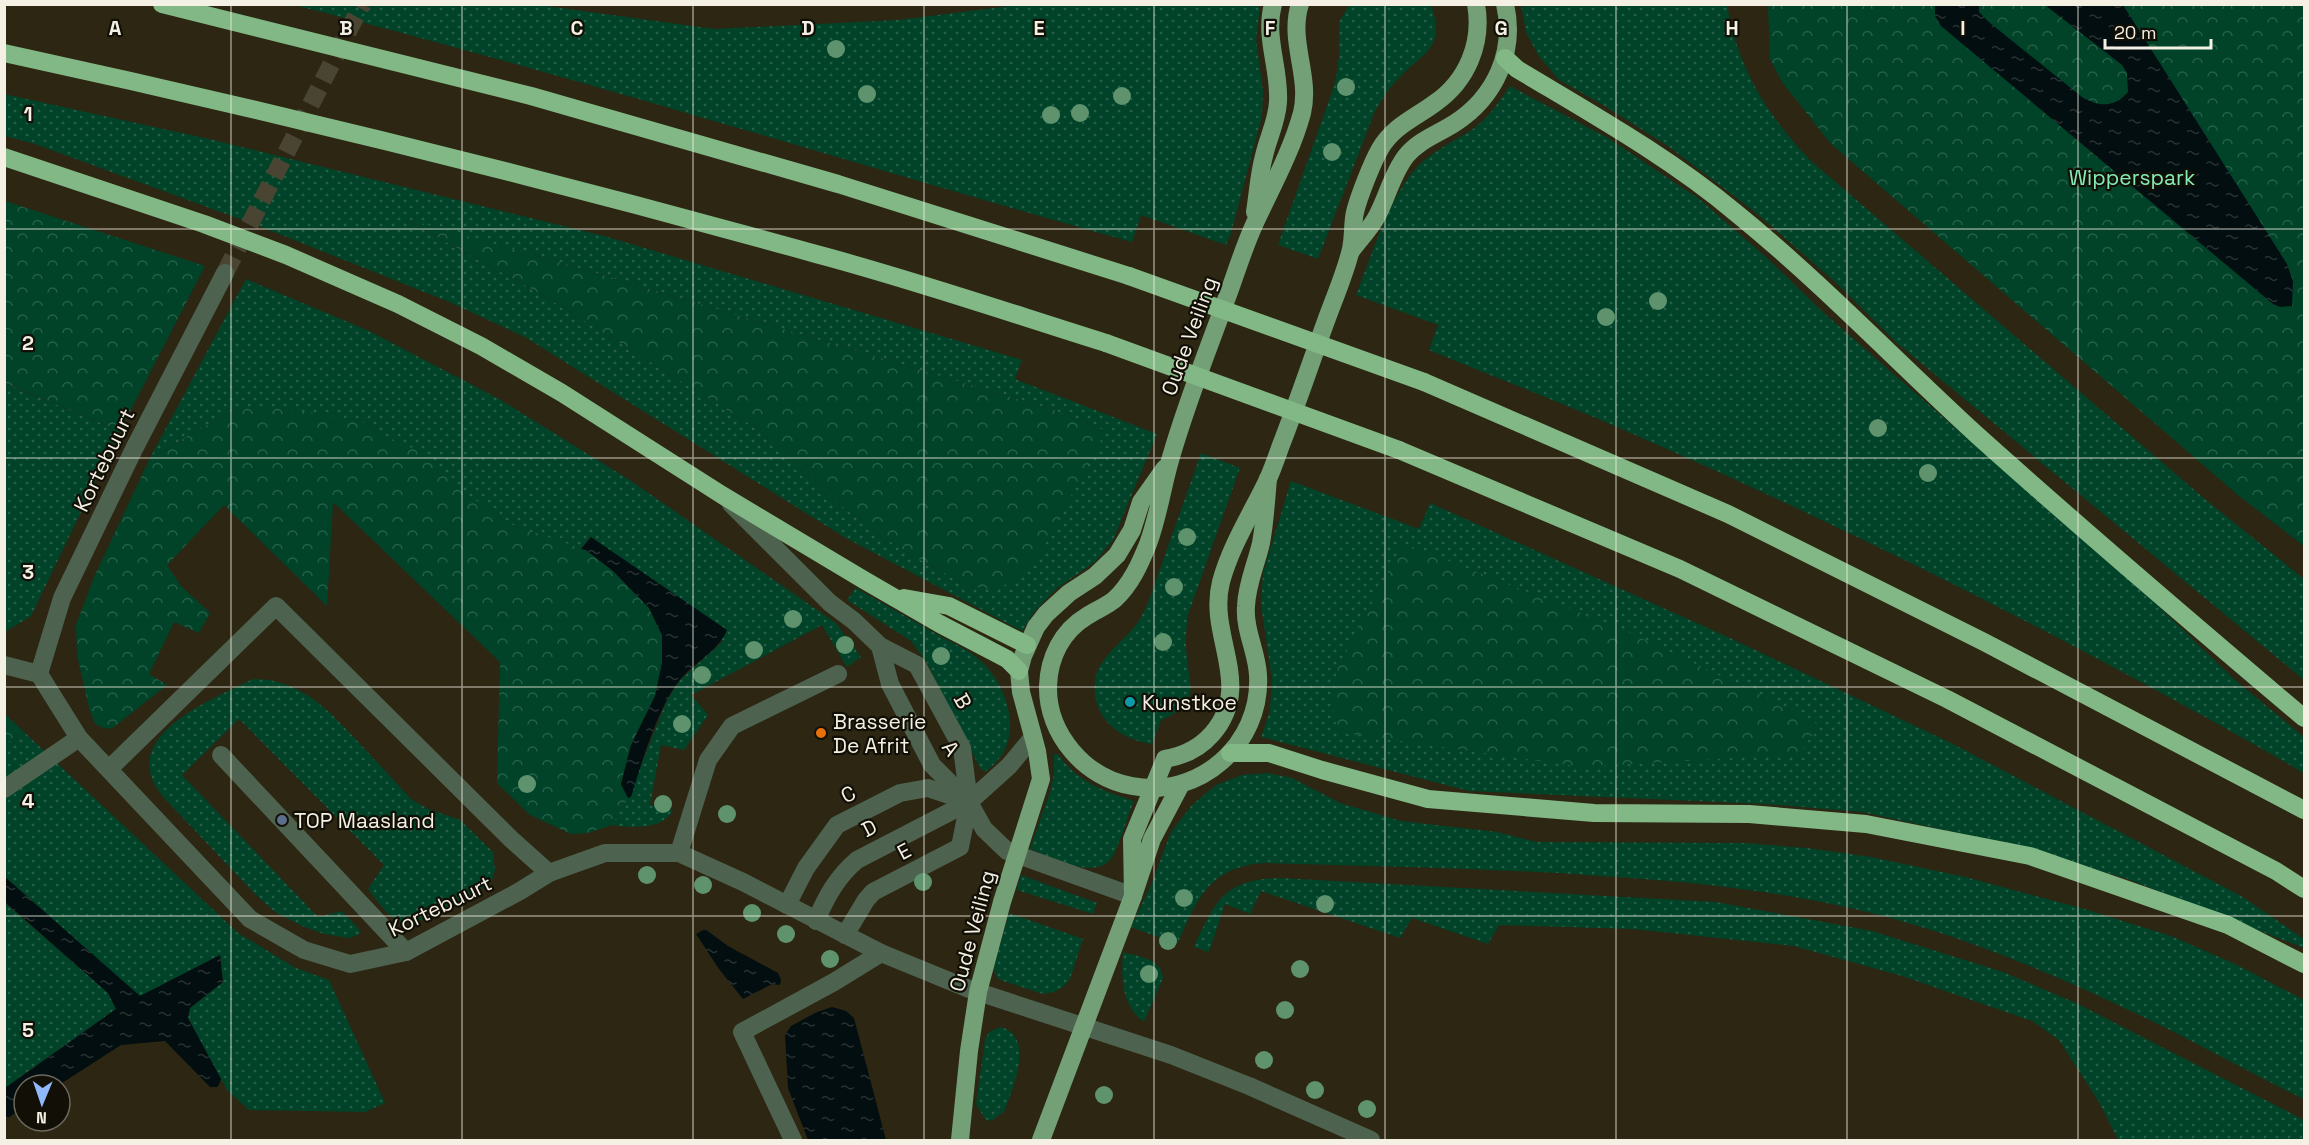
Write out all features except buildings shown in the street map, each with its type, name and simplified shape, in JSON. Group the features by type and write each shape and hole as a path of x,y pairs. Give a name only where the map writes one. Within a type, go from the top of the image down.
{"highway":[{"path":"162,4 531,96 838,184 1128,276 1424,382 1728,514 1984,642 2304,810"},
{"path":"4,53 191,94 519,174 819,254 1106,343 1399,450 1701,579 1947,699 2276,871 2304,889"},
{"path":"1505,58 1517,69 1615,127 1734,211 1794,262 1964,423 2097,543 2304,718"},
{"path":"4,157 204,224 286,255 398,304 481,346 562,393 722,495 893,597 1007,659 1019,671"},
{"path":"893,597 949,606 1027,645"},
{"path":"1230,753 1269,753 1428,799 1594,813 1749,814 1889,828 2030,856 2228,926 2304,964"}],"main road":[{"name":"Oude Veiling","path":"1252,228 1264,156 1276,118 1278,86 1269,25 1273,4"},
{"name":"Oude Veiling","path":"1050,669 1064,635 1084,618 1111,602 1128,585 1147,547 1160,510 1170,460 1191,395 1252,228 1285,163 1299,121 1305,95 1295,28 1300,4"},
{"path":"1133,896 1132,839 1165,759 1188,753 1208,739 1227,709 1231,674 1218,607 1222,581 1239,533 1268,479 1351,252 1355,211 1380,149 1395,130 1449,93 1469,65 1478,31 1476,4"},
{"path":"1351,252 1375,219 1396,172 1406,156 1420,143 1466,115 1479,103 1498,74 1505,58 1508,26 1505,4"},
{"path":"1478,31 1505,58"},
{"name":"Oude Veiling","path":"960,1140 969,1051 978,992 1016,855 1041,779 1041,769 1021,692 1019,671 1027,645 1036,627 1055,605 1111,562 1132,530 1141,502 1170,460"},
{"path":"1027,645 1041,655 1050,669 1048,686 1052,716 1057,729 1072,751 1092,769 1114,782 1152,789 1180,786 1211,769 1241,740 1254,713 1258,676 1245,610 1248,582 1261,543 1268,479"},
{"path":"1041,1140 1133,896 1152,839 1180,786"}],"street":[{"name":"Kortebuurt","path":"225,273 134,449 62,598 39,674 79,738 110,768 250,919 304,950 350,964 406,952 549,873 605,853 680,853 743,882 880,953 1039,1014 1084,1026 1210,1070 1371,1140"},
{"path":"722,495 830,603 854,621 880,646"},
{"path":"110,768 276,606 511,839 549,873"},
{"name":"B","path":"880,646 917,665 962,748 969,802"},
{"name":"A","path":"880,646 890,684 932,765 969,802"},
{"path":"4,665 39,674"},
{"path":"680,853 708,760 732,726 838,674"},
{"name":"D","path":"816,921 842,873 857,860 969,802 1010,766 1033,737"},
{"path":"4,789 79,738"},
{"path":"221,755 406,952"},
{"name":"C","path":"787,905 806,868 837,825 900,792 928,788 969,802"},
{"path":"969,802 984,829 1007,851 1133,896"},
{"name":"E","path":"844,935 873,892 960,847 969,802"},
{"path":"793,1140 742,1032 834,982 880,953"}],"green space":[{"path":"532,4 714,29 898,20 1026,4 1260,5 1256,40 1263,91 1262,116 1226,245 1141,215 1132,242 505,61 294,5"},
{"path":"1349,5 1431,5 1436,31 1429,49 1394,83 1375,111 1318,259 1278,245 1335,83 1339,57 1339,22"},
{"path":"1521,5 1727,5 1739,50 1757,90 1781,126 1811,161 2206,500 2304,579 2304,680 1898,344 1834,281 1755,212 1668,146 1559,80 1538,55 1526,32"},
{"name":"Wipperspark","path":"1768,5 2304,5 2304,546 2239,496 1830,143 1782,82 1770,59"},
{"path":"1510,86 1608,138 1698,198 1766,257 1824,313 2152,600 2235,680 2304,737 2304,773 2049,633 1875,546 1699,463 1429,350 1438,325 1356,295 1382,228 1407,179 1430,156 1482,122"},
{"path":"4,94 209,139 604,236 1022,360 1015,379 1157,434 1113,540 1095,562 1056,589 1034,612 1022,631 844,537 525,337 447,301 264,228 35,144 5,136","holes":["406,220 559,262 1051,409 1106,431 969,586 911,555 871,529 839,504 789,454 753,426 541,294"]},
{"path":"5,201 205,266 120,431 5,383"},
{"path":"403,218 559,262 1051,409 1106,431 1035,563 1016,579 996,590 969,586 911,555 871,529 839,504 789,454 753,426 541,294"},
{"path":"246,279 369,331 499,399 631,481 836,623 861,657 847,667 822,625 691,695 708,715 684,750 661,745 650,805 673,810 668,817 655,824 637,827 612,825 628,798 667,700 680,680 723,641 591,537 580,549 507,523 387,437 359,420 237,408 150,458"},
{"path":"4,383 120,431 31,616 5,632"},
{"path":"270,407 359,420 387,437 419,451 469,495 507,523 586,550 613,571 649,608 662,635 662,663 655,696 631,745 621,784 628,798 612,825 588,833 571,834 530,815 497,783 500,662 333,502 327,606 224,505 167,565 181,586 210,613 199,633 174,622 149,674 167,685 114,727 106,729 95,724 77,655 76,625 94,577 150,458 237,408"},
{"path":"1201,453 1240,468 1188,615 1186,653 1190,696 1182,708 1161,720 1152,744 1128,737 1109,724 1097,705 1095,680 1101,664 1133,629 1145,609"},
{"path":"1291,481 1419,529 1430,503 1732,639 1951,743 2241,896 2304,939 2304,948 2125,878 1981,838 1862,812 1765,804 1469,791 1261,737 1270,711 1272,679 1261,605 1263,573"},
{"path":"1403,543 1622,629 1815,721 1817,728 1799,754 1582,767 1337,732 1333,703 1337,670"},
{"path":"856,588 968,651 984,663 997,680 1006,700 1010,730 1003,754 985,772 980,768 927,663 911,641 847,600"},
{"path":"253,679 270,680 301,691 338,721 412,800 428,809 460,820 493,852 495,870 492,880 456,904 432,916 410,923 397,921 368,889 384,865 239,719 182,775 318,917 342,911 359,929 360,934 349,938 324,934 275,912 165,799 152,777 150,757 158,740 173,724 192,710"},
{"path":"5,714 24,732 4,744"},
{"path":"24,732 238,933 296,968 329,980 385,1103 365,1112 249,1110 227,1090 188,1018 190,1008 223,982 220,955 140,997 5,877 5,744"},
{"path":"1054,754 1058,754 1073,771 1091,784 1134,801 1114,854 1107,863 1098,867 1075,866 1030,849 1050,792 1054,775"},
{"path":"1267,773 1292,778 1340,803 1401,821 1497,832 1536,842 1744,843 1807,848 1871,857 1965,877 2081,908 2171,936 2235,964 2304,1000 2304,1099 2114,1003 1991,951 1888,917 1766,892 1684,882 1559,873 1264,863 1230,871 1218,878 1199,899 1178,943 1131,927 1151,885 1171,832 1192,805 1216,785 1242,775"},
{"path":"1021,875 1097,903 1093,914 1017,890"},
{"path":"1280,878 1716,902 1872,931 2003,972 2078,1004 2304,1120 2304,1140 2118,1140 2100,1104 2059,1040 2032,1021 1902,976 1794,946 1633,929 1499,925 1488,944 1412,918 1400,938 1261,891 1250,914 1225,904 1209,952 1194,947 1208,917 1224,896 1234,888 1246,883"},
{"path":"4,902 108,993 116,1009 26,1073 12,1073 12,1083 5,1088"},
{"path":"1009,913 1083,939 1070,979 1063,987 1043,994 1000,980 995,974 994,966"},
{"path":"1123,952 1154,962 1161,971 1163,978 1144,1022 1131,1008 1124,990"},
{"path":"1001,1027 1012,1033 1017,1041 1019,1065 1004,1112 991,1121 985,1119 976,1104 985,1039 989,1032"}],"water":[{"path":"1935,5 1979,5 1979,12 1990,23 2082,97 2094,103 2106,104 2117,101 2128,92 2127,73 2122,65 2045,5 2123,5 2287,264 2293,281 2292,306 2280,307 2273,304 1941,26 1935,16"},
{"path":"591,537 727,630 718,645 685,674 671,692 651,737 631,797 628,798 621,784 631,745 655,696 662,663 662,635 649,608 613,571 586,550 581,549"},
{"path":"5,877 140,996 220,955 223,982 190,1008 188,1018 221,1079 218,1087 210,1087 165,1041 121,1045 72,1077 72,1073 26,1073 116,1009 108,993 5,902"},
{"path":"705,929 728,946 778,973 781,980 780,985 772,984 743,999 719,969 696,934"},
{"path":"832,1007 846,1011 854,1018 886,1140 808,1140 788,1088 785,1035 791,1026"},
{"path":"12,1083 12,1115 5,1120 5,1088"}],"tunnel":[{"path":"225,273 362,4"}],"place":[{"name":"Kunstkoe","path":"1130,702"},
{"name":"Brasserie De Afrit","path":"821,733"},
{"name":"TOP Maasland","path":"282,820"}]}
